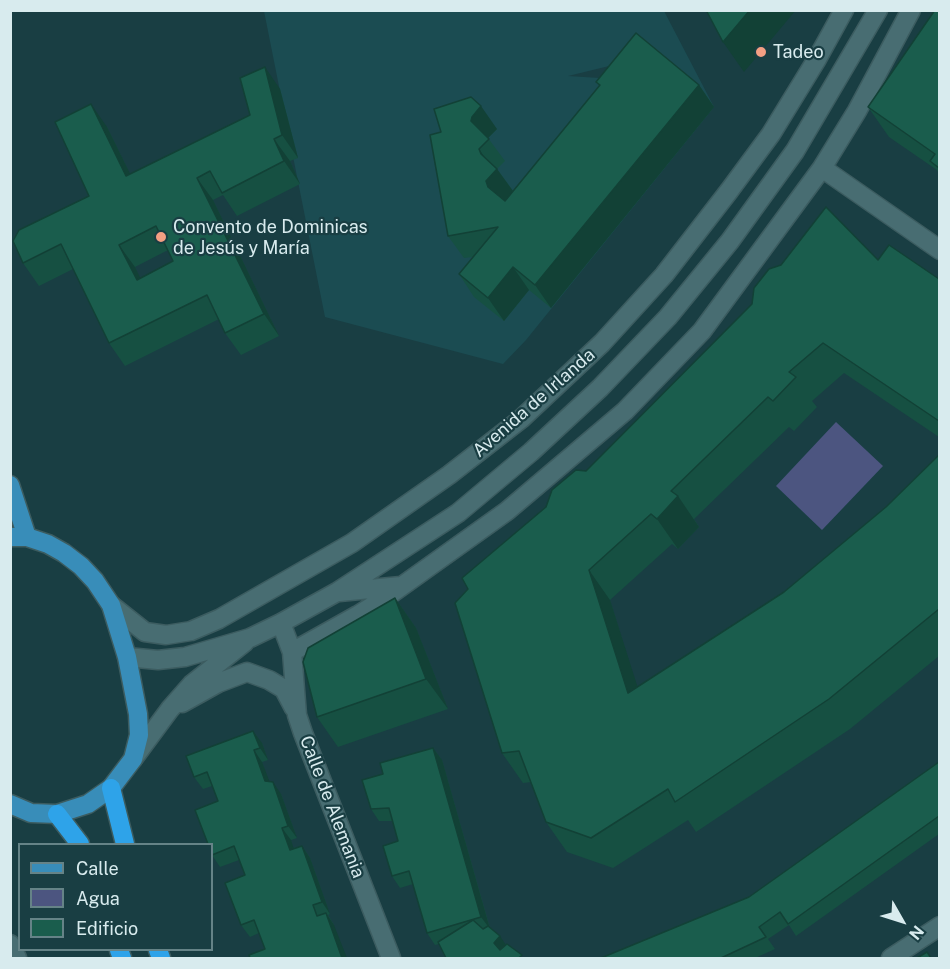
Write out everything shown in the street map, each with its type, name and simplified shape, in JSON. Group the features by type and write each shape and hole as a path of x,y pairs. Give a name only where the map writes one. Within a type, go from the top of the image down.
{"highway":[{"path":"111,788 125,843"},
{"path":"57,814 79,843"}],"main road":[{"path":"10,485 19,537 48,544 64,553 95,581 111,605 127,657 138,714 139,735 133,759 111,788 88,804 57,814 31,813 14,809"}],"street":[{"name":"Avenida de Irlanda","path":"111,605 145,632 166,635 191,631 219,619 352,543 449,475 521,418 602,343 663,275 771,134 844,10"},
{"name":"Avenida de Irlanda","path":"127,657 158,660 185,657 250,638 281,623 337,592 458,513 531,452 600,388 668,317 730,241 795,151 878,10"},
{"name":"Avenida de Irlanda","path":"292,652 358,615 507,512 625,411 702,331 822,168 857,111 911,10"},
{"path":"822,168 939,250"},
{"name":"Avenida de Irlanda","path":"337,592 401,586"},
{"path":"281,623 292,652"},
{"name":"Avenida de Irlanda","path":"133,759 170,709 192,684 250,638"},
{"name":"Calle de Alemania","path":"292,652 297,715 391,958"},
{"name":"Avenida de Irlanda","path":"170,709 218,683 247,672 269,680 284,689 297,715"},
{"path":"891,958 939,926"},
{"path":"10,944 16,958"}],"shaded area":[{"path":"264,11 664,11 714,107 526,340 503,364 325,317","holes":["650,56 631,80 568,76"]}],"water":[{"path":"836,422 883,466 822,530 776,486"}],"building":[{"path":"706,10 750,10 723,42"},
{"path":"935,10 939,10 939,168 930,161 935,154 868,107"},
{"path":"636,33 699,85 535,285 513,267 488,298 459,274 498,227 448,236 430,135 441,132 434,109 471,97 481,106 471,121 489,139 479,149 481,154 497,169 486,181 488,187 505,201 600,85 596,82"},
{"path":"265,67 282,135 274,139 284,161 222,193 210,171 197,178 264,314 225,333 207,295 109,343 61,244 23,263 13,241 19,230 89,196 55,122 91,104 126,176 250,115 240,78","holes":["156,226 173,261 137,280 119,245"]},
{"path":"826,207 878,260 889,245 939,279 939,421 823,343 789,372 796,377 773,401 768,397 671,491 678,496 657,519 651,514 589,570 628,693 784,592 886,507 939,455 939,609 829,699 675,802 668,789 591,838 546,822 519,751 502,753 455,603 468,589 462,578 546,507 552,490 576,470 586,471 752,304 754,288 769,269 781,265"},
{"path":"395,598 426,679 317,717 303,662 308,648"},
{"path":"253,731 260,748 254,750 265,781 273,782 288,826 282,828 290,850 302,846 322,902 313,905 317,916 326,913 342,958 250,958 249,955 265,949 254,920 241,925 225,883 245,875 234,846 213,855 213,843 208,843 195,810 218,801 207,772 194,777 186,756"},
{"path":"433,748 481,917 427,933 409,871 392,876 383,846 398,841 389,808 371,809 362,780 383,774 380,763"},
{"path":"939,762 939,816 788,924 780,912 759,927 766,937 721,958 601,958 749,897"},
{"path":"473,920 483,929 488,926 500,936 494,943 500,950 507,944 522,955 519,958 446,958 438,942"},
{"path":"927,952 931,958 917,958"}],"place":[{"name":"Tadeo","path":"761,52"},
{"name":"Convento de Dominicas de Jesús y María","path":"161,237"}]}
